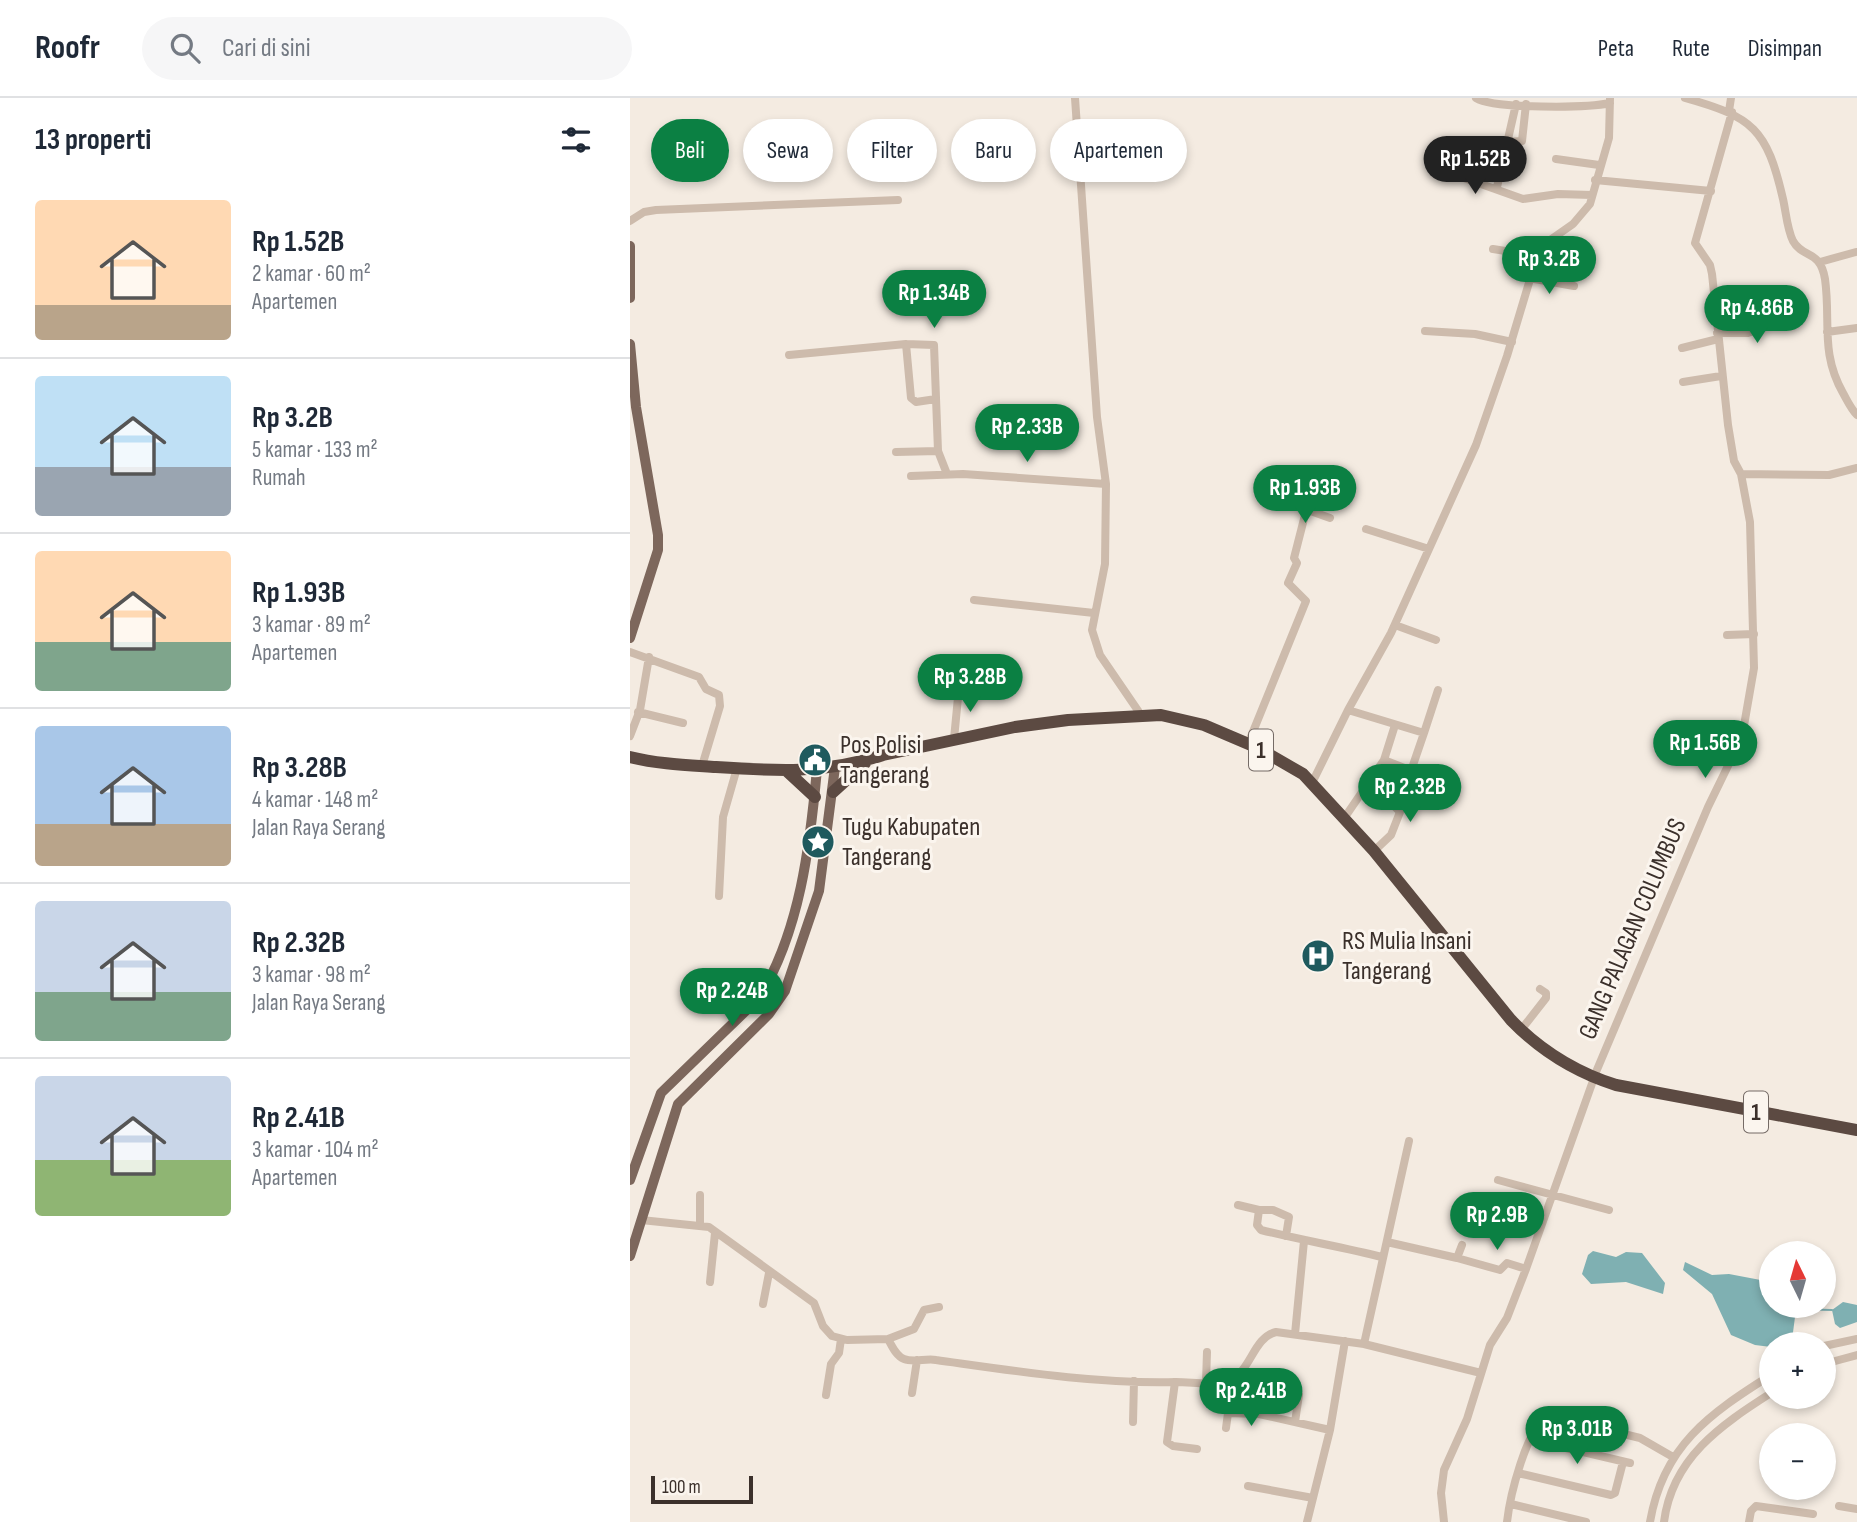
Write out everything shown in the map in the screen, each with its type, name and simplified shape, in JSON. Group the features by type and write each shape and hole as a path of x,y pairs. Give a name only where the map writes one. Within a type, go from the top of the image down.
{"highway":[{"name":"1","path":"630,757 702,766 788,772 866,763 878,757 954,739 1068,720 1141,715 1176,716 1248,744 1303,774 1345,817 1536,1045 1595,1075 1655,1093 1857,1129"},
{"path":"833,792 866,763"},
{"path":"788,772 815,797"}],"main road":[{"path":"630,246 630,298"},
{"path":"630,344 636,407 658,535 658,550 630,638"},
{"path":"630,1256 678,1104 769,1014 785,992 819,891 835,767"},
{"path":"630,1180 661,1093 759,998 770,979 801,888 817,769"},
{"path":"770,979 785,992"}],"street":[{"path":"1075,98 1097,417 1107,484 1104,564 1092,630 1100,655 1141,715"},
{"path":"1312,783 1395,625 1476,445 1512,342 1536,256 1543,245 1584,213 1609,138 1610,100 1581,107 1523,102 1493,104 1476,98"},
{"name":"GANG PALAGAN COLUMBUS","path":"1444,1522 1441,1493 1444,1471 1467,1419 1490,1345 1507,1318 1595,1075 1708,807 1742,737 1755,668 1750,522 1741,474 1734,461 1721,376 1710,265 1695,243 1731,112 1731,98"},
{"path":"1689,99 1731,112 1763,138 1775,171 1792,239 1820,262 1825,278 1832,371 1857,415"},
{"path":"1497,187 1506,142 1523,102"},
{"path":"1506,142 1522,141 1523,102"},
{"path":"1556,159 1600,165"},
{"path":"1450,173 1497,187 1523,199 1558,194 1592,195"},
{"path":"1595,180 1711,191"},
{"path":"630,220 656,210 898,200"},
{"path":"1493,249 1536,256"},
{"path":"1820,262 1856,252"},
{"path":"1529,278 1574,286"},
{"path":"1682,348 1718,336 1748,333 1789,318"},
{"path":"1827,332 1857,328"},
{"path":"1425,331 1475,334 1512,342"},
{"path":"789,355 906,344 934,345 938,451 947,474"},
{"path":"906,344 911,398 916,402 936,399"},
{"path":"1683,382 1721,376"},
{"path":"897,452 938,451"},
{"path":"1741,474 1829,475 1857,468"},
{"path":"911,476 947,474 1107,484"},
{"path":"1291,504 1331,518"},
{"path":"1248,744 1306,601 1288,583 1297,563 1294,558 1306,510"},
{"path":"1366,529 1429,549"},
{"path":"974,600 1094,613"},
{"path":"1395,625 1436,640"},
{"path":"1727,635 1754,634"},
{"path":"630,652 699,677 706,689 721,699 702,766"},
{"path":"630,736 638,712 649,657"},
{"path":"954,739 960,687"},
{"path":"1384,760 1407,769 1412,768 1438,690"},
{"path":"1348,710 1424,733"},
{"path":"638,712 684,723"},
{"path":"1345,817 1384,760 1395,725"},
{"path":"719,896 723,817 737,768"},
{"path":"1374,851 1391,835 1400,812 1385,797"},
{"path":"1521,1030 1546,998 1546,993 1541,989"},
{"path":"1364,1344 1409,1141"},
{"path":"1498,1180 1609,1210"},
{"path":"700,1195 700,1225"},
{"path":"1238,1205 1273,1210 1289,1217 1286,1236"},
{"path":"1259,1210 1258,1228 1304,1241 1382,1257"},
{"path":"641,1220 700,1225 715,1233 814,1303 826,1331 842,1339 888,1339 914,1329 924,1310 939,1307"},
{"path":"710,1282 715,1233"},
{"path":"1295,1334 1304,1241"},
{"path":"1387,1242 1500,1270 1507,1263 1526,1269"},
{"path":"1457,1258 1462,1245"},
{"path":"763,1304 769,1273"},
{"path":"888,1339 901,1358 934,1359 1013,1372 1134,1381 1227,1382 1250,1360 1266,1334 1276,1332 1345,1340 1481,1373"},
{"path":"826,1395 831,1364 839,1353 842,1339"},
{"path":"1836,1343 1857,1339"},
{"path":"1307,1522 1330,1430 1345,1340"},
{"path":"1206,1382 1207,1352"},
{"path":"1836,1361 1857,1355"},
{"path":"912,1393 917,1360"},
{"path":"1133,1422 1134,1381"},
{"path":"1175,1382 1167,1442 1173,1446 1198,1449"},
{"path":"1226,1428 1227,1382"},
{"path":"1650,1522 1654,1497 1673,1457 1699,1426 1759,1384"},
{"path":"1295,1422 1299,1395"},
{"path":"1664,1522 1676,1479 1709,1436 1759,1401"},
{"path":"1228,1413 1259,1415 1330,1430"},
{"path":"1507,1522 1518,1473 1532,1440 1535,1423 1546,1415 1640,1438 1673,1457"},
{"path":"1699,1426 1709,1436"},
{"path":"1518,1473 1611,1495 1615,1493 1626,1463 1532,1440"},
{"path":"1248,1486 1313,1498"},
{"path":"1511,1504 1586,1522"},
{"path":"1749,1522 1751,1511 1756,1506 1813,1514"},
{"path":"1839,1506 1857,1509"}],"water":[{"path":"1593,1251 1616,1257 1626,1252 1642,1253 1665,1283 1663,1294 1626,1282 1591,1284 1582,1274 1588,1255"},
{"path":"1685,1262 1712,1275 1729,1274 1759,1280 1759,1318 1795,1318 1793,1332 1759,1332 1759,1346 1731,1335 1712,1294 1683,1270"},
{"path":"1843,1302 1857,1305 1857,1322 1840,1328 1835,1324 1834,1318 1836,1318 1836,1307"}],"place":[{"name":"Pos Polisi Tangerang","path":"815,760"},
{"name":"Tugu Kabupaten Tangerang","path":"818,842"},
{"name":"RS Mulia Insani Tangerang","path":"1318,956"}]}
